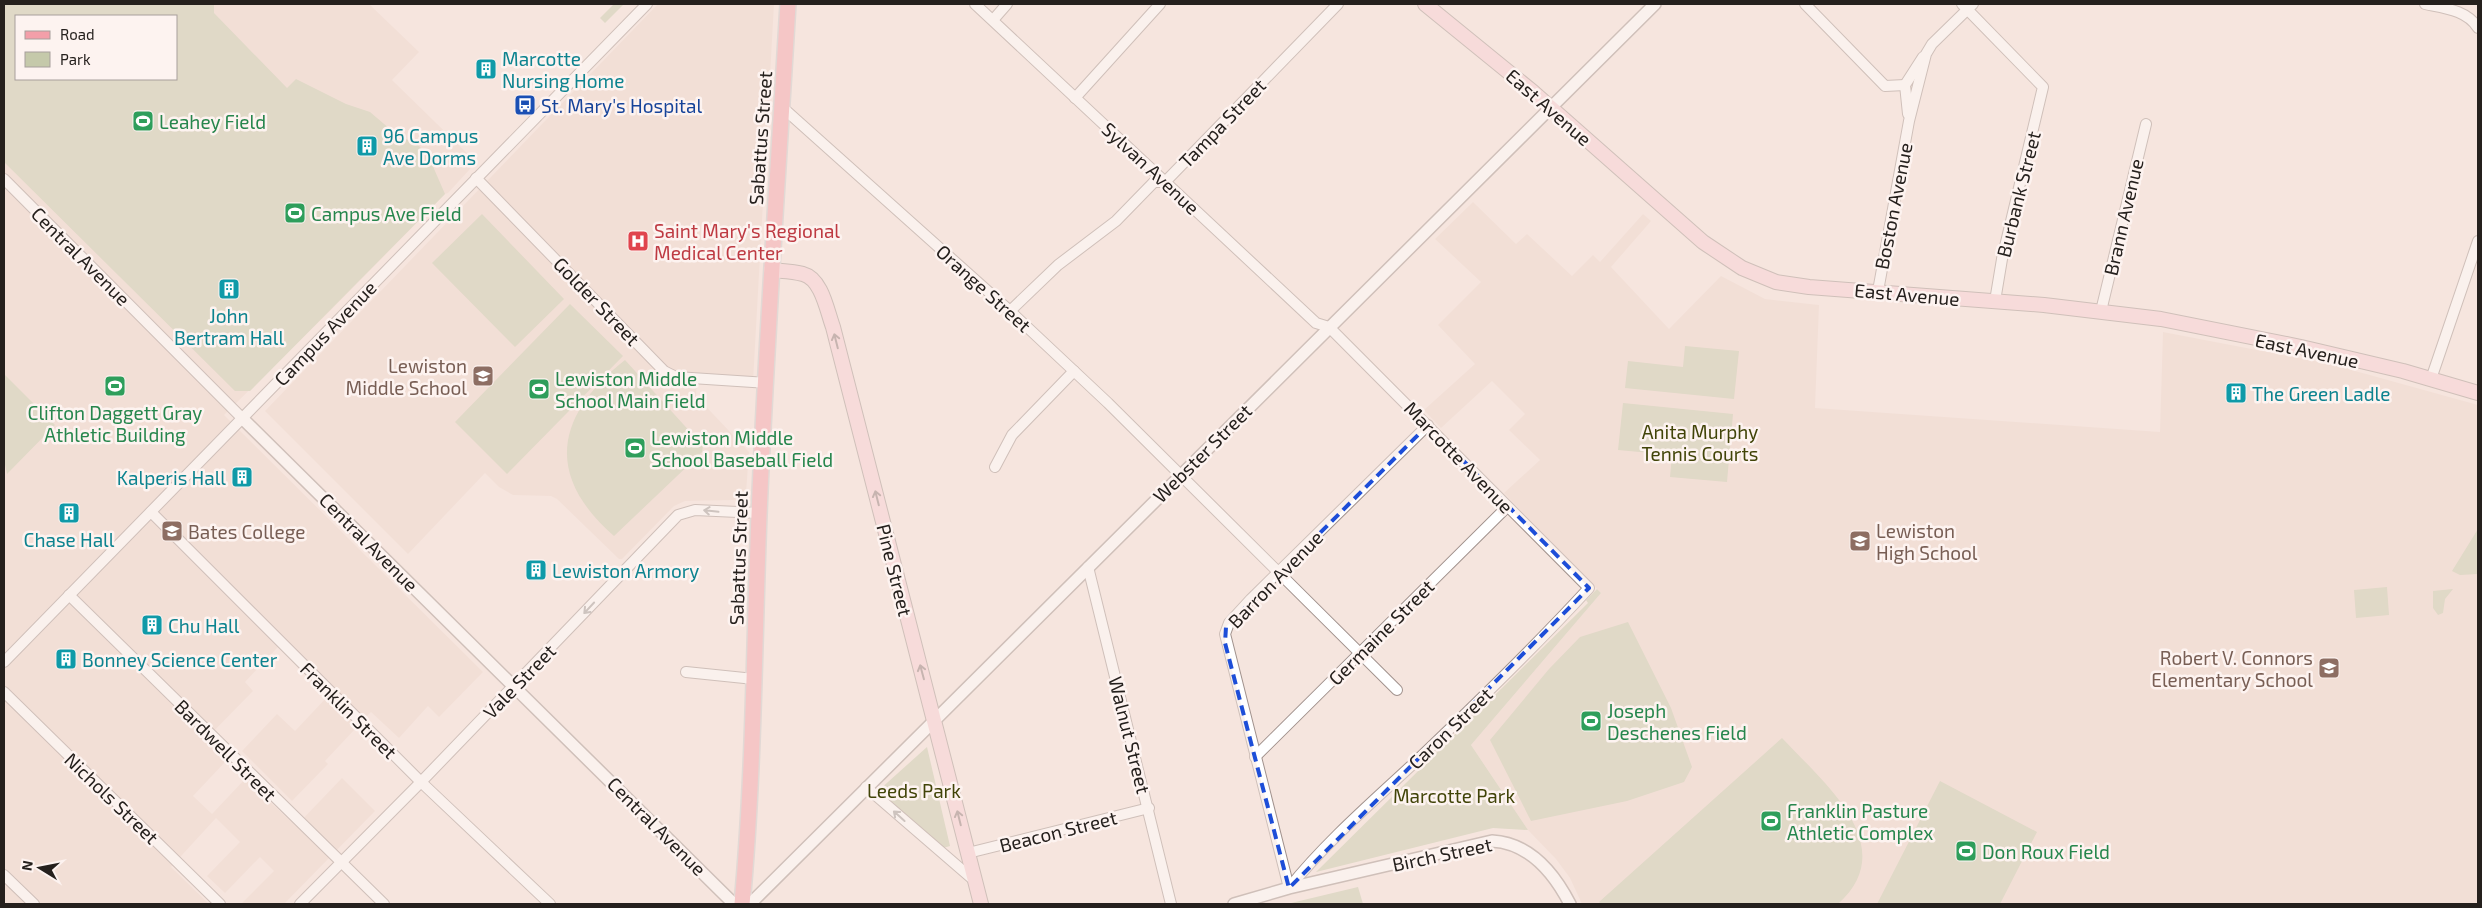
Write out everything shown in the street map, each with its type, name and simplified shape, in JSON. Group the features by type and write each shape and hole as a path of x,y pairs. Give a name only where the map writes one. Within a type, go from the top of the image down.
{"main road":[{"name":"Sabattus Street","path":"742,904 754,679 759,514 788,4"},
{"name":"East Avenue","path":"1425,4 1550,107 1703,242 1742,268 1776,282 1809,287 1878,291 2101,311 2161,319 2301,347 2431,379 2478,393"},
{"name":"Pine Street","path":"772,270 804,274 812,280 820,293 832,327 981,904"}],"street":[{"name":"Campus Avenue","path":"4,662 647,4"},
{"name":"Sylvan Avenue","path":"975,4 1316,323 1329,327"},
{"path":"993,20 1007,4"},
{"path":"1075,98 1160,4"},
{"name":"Tampa Street","path":"1010,311 1058,265 1116,221 1154,182 1165,182 1338,4"},
{"name":"Webster Street","path":"750,904 866,786 1655,4"},
{"path":"1805,4 1885,86 1905,85"},
{"path":"2425,4 2464,14 2474,21 2478,28"},
{"name":"Boston Avenue","path":"1909,121 1905,85 1932,44 1967,6"},
{"name":"Burbank Street","path":"1967,6 2043,87 2002,258 1995,301"},
{"name":"Boston Avenue","path":"1878,291 1909,121 1926,54"},
{"name":"Orange Street","path":"782,107 1010,311 1074,371 1181,474 1397,690"},
{"name":"Brann Avenue","path":"2101,311 2146,124"},
{"name":"Golder Street","path":"476,178 664,371 676,377 767,383"},
{"name":"Central Avenue","path":"4,179 242,418 515,685 734,904"},
{"path":"2431,379 2478,241"},
{"name":"Marcotte Avenue","path":"1329,327 1589,588"},
{"path":"995,467 1012,435 1074,371"},
{"name":"Barron Avenue","path":"1289,888 1224,634 1229,623 1428,425"},
{"name":"Germaine Street","path":"1254,757 1507,507"},
{"name":"Vale Street","path":"300,904 421,782 678,515 694,510 759,514"},
{"name":"Franklin Street","path":"151,512 421,782 550,904"},
{"name":"Walnut Street","path":"1088,567 1149,808 1171,904"},
{"name":"Caron Street","path":"1289,888 1304,870 1492,688 1589,588"},
{"name":"Bardwell Street","path":"69,596 384,904"},
{"path":"686,672 754,679"},
{"name":"Nichols Street","path":"4,692 220,904"},
{"path":"866,786 976,882"},
{"name":"Beacon Street","path":"968,853 1149,808"},
{"name":"Birch Street","path":"1234,904 1289,888 1499,842 1516,845 1549,871 1562,888 1570,904"},
{"path":"4,875 34,904"}],"highlighted area":[{"path":"1428,425 1589,588 1289,888 1225,643 1226,627"}],"shaded area":[{"name":"Bates College","path":"4,4 369,4 419,52 392,80 474,160 470,169 448,193 224,415 483,672 439,717 428,706 399,738 371,712 325,761 328,764 292,801 242,751 277,714 295,731 327,697 278,647 245,682 253,691 205,740 226,761 193,796 212,814 245,779 296,826 342,778 375,811 284,904 241,904 274,871 260,857 225,893 207,876 240,842 216,818 171,867 209,904 4,904"},
{"path":"658,4 774,4 753,382 697,379 696,396 749,452 746,493 743,497 734,500 685,501 674,506 622,559 619,559 557,499 551,496 513,495 499,487 485,473 408,554 265,411"},
{"name":"Lewiston High School","path":"1473,202 1516,244 1527,234 1572,276 1593,255 1600,262 1643,214 1651,221 1611,267 1669,329 1721,276 1765,299 1819,305 1815,408 2160,432 2163,332 2330,364 2478,405 2478,904 1582,904 1570,878 1556,859 1528,830 1471,745 1601,593 1504,493 1540,460 1509,430 1525,414 1492,381 1441,428 1424,410 1475,364 1438,325 1481,282 1435,239"}],"green space":[{"path":"4,4 214,4 214,13 287,88 296,79 346,104 370,112 397,135 417,144 428,155 445,194 250,391 235,391 4,162"},
{"path":"614,4 624,4 605,23 600,18"},
{"path":"482,214 564,299 515,347 432,263"},
{"name":"Lewiston Middle School Main Field","path":"570,304 623,356 507,474 455,422"},
{"name":"Anita Murphy Tennis Courts","path":"1685,346 1739,351 1734,399 1625,388 1628,361 1683,367"},
{"name":"Lewiston Middle School Baseball Field","path":"625,360 703,446 702,452 614,536 591,513 576,490 568,467 567,445 573,423 585,402 602,381"},
{"path":"4,374 55,425 7,474 4,460"},
{"name":"Anita Murphy Tennis Courts","path":"1623,403 1733,414 1727,482 1670,477 1672,455 1618,450"},
{"path":"2478,529 2478,574 2460,575 2452,571"},
{"path":"2387,587 2389,615 2356,618 2354,590"},
{"name":"Marcotte Park","path":"1597,589 1601,593 1471,745 1528,830 1493,828 1316,872 1588,603 1586,600"},
{"path":"2453,589 2445,599 2443,613 2438,615 2433,608 2433,591"},
{"name":"Joseph Deschenes Field","path":"1628,622 1671,708 1692,767 1684,782 1627,801 1531,821 1490,740 1549,669 1580,637"},
{"name":"Franklin Pasture Athletic Complex","path":"1782,738 1834,794 1849,815 1859,837 1862,860 1856,882 1838,904 1601,904 1599,902"},
{"name":"Leeds Park","path":"927,747 950,846 943,848 878,791"},
{"name":"Don Roux Field","path":"1940,781 2037,832 2000,904 1877,904"},
{"path":"1358,887 1363,904 1287,904"}],"place":[{"name":"Marcotte Nursing Home","path":"486,69"},
{"name":"St. Mary's Hospital","path":"525,105"},
{"name":"Leahey Field","path":"143,121"},
{"name":"96 Campus Ave Dorms","path":"367,146"},
{"name":"Campus Ave Field","path":"295,213"},
{"name":"Saint Mary's Regional Medical Center","path":"638,241"},
{"name":"John Bertram Hall","path":"229,289"},
{"name":"Lewiston Middle School","path":"483,376"},
{"name":"Clifton Daggett Gray Athletic Building","path":"115,386"},
{"name":"Lewiston Middle School Main Field","path":"539,389"},
{"name":"The Green Ladle","path":"2236,393"},
{"name":"Lewiston Middle School Baseball Field","path":"635,448"},
{"name":"Kalperis Hall","path":"242,477"},
{"name":"Chase Hall","path":"69,513"},
{"name":"Bates College","path":"172,531"},
{"name":"Lewiston High School","path":"1860,541"},
{"name":"Lewiston Armory","path":"536,570"},
{"name":"Chu Hall","path":"152,625"},
{"name":"Bonney Science Center","path":"66,659"},
{"name":"Robert V. Connors Elementary School","path":"2329,668"},
{"name":"Joseph Deschenes Field","path":"1591,721"},
{"name":"Franklin Pasture Athletic Complex","path":"1771,821"},
{"name":"Don Roux Field","path":"1966,851"}]}
